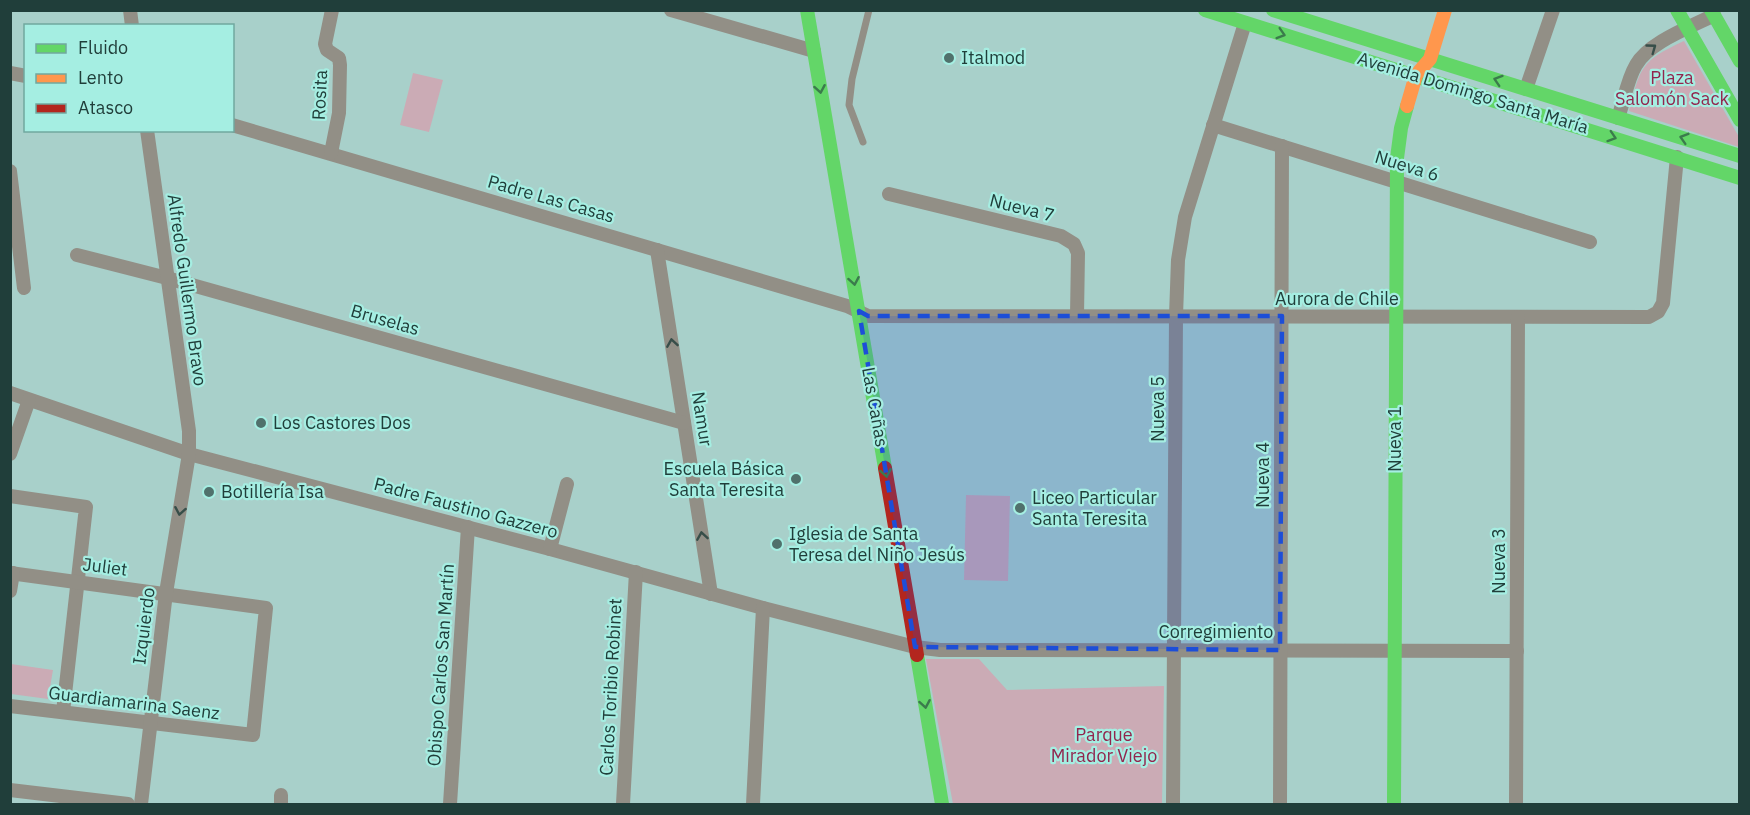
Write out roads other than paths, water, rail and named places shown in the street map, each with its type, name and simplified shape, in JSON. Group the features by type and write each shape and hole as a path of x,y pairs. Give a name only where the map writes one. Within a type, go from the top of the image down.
{"street":[{"name":"Rosita","path":"331,153 339,113 340,66 339,58 327,50 325,44 332,10"},
{"path":"672,10 814,51"},
{"name":"Las Cañas","path":"807,10 942,804"},
{"name":"Avenida Domingo Santa María","path":"1205,10 1740,178"},
{"name":"Avenida Domingo Santa María","path":"1273,10 1740,156"},
{"path":"1416,75 1430,59 1445,10"},
{"path":"1526,89 1553,10"},
{"path":"1677,10 1740,120"},
{"path":"1618,118 1632,75 1642,57 1656,45 1712,13 1740,61"},
{"name":"Nueva 5","path":"1173,804 1178,260 1181,233 1245,22"},
{"name":"Nueva 1","path":"1394,804 1396,182 1401,128 1416,75"},
{"name":"Nueva 6","path":"1213,124 1590,242"},
{"name":"Padre Las Casas","path":"234,126 859,311"},
{"name":"Alfredo Guillermo Bravo","path":"147,132 189,430 189,454"},
{"name":"Nueva 4","path":"1280,804 1282,146"},
{"name":"Aurora de Chile","path":"859,311 868,316 1645,318 1658,312 1664,297 1677,157"},
{"path":"10,171 24,288"},
{"name":"Nueva 7","path":"889,194 1061,236 1070,241 1078,253 1077,316"},
{"name":"Namur","path":"657,250 711,594"},
{"name":"Bruselas","path":"77,255 167,278 684,423"},
{"name":"Nueva 3","path":"1515,804 1518,317"},
{"name":"Padre Faustino Gazzero","path":"10,393 189,454 915,647"},
{"path":"10,454 30,400"},
{"name":"Izquierdo","path":"141,804 166,593 189,454"},
{"path":"550,549 567,484"},
{"path":"10,496 86,507 63,712"},
{"name":"Obispo Carlos San Martín","path":"450,804 468,527"},
{"name":"Carlos Toribio Robinet","path":"623,804 636,572"},
{"path":"10,591 12,573"},
{"name":"Juliet","path":"12,573 266,608 253,735"},
{"path":"753,804 763,608"},
{"name":"Corregimiento","path":"915,647 940,650 1516,651"},
{"name":"Guardiamarina Saenz","path":"10,706 253,735"},
{"path":"10,790 128,804"}],"lane":[{"path":"863,142 849,105 852,80 869,10"}],"place":[{"name":"Italmod","path":"949,58"},
{"name":"Los Castores Dos","path":"261,423"},
{"name":"Escuela Básica Santa Teresita","path":"796,479"},
{"name":"Botillería Isa","path":"209,492"},
{"name":"Liceo Particular Santa Teresita","path":"1020,508"},
{"name":"Iglesia de Santa Teresa del Niño Jesús","path":"777,544"}],"park label":[{"name":"Plaza Salomón Sack","path":"1672,88"},
{"name":"Parque Mirador Viejo","path":"1104,745"}]}
